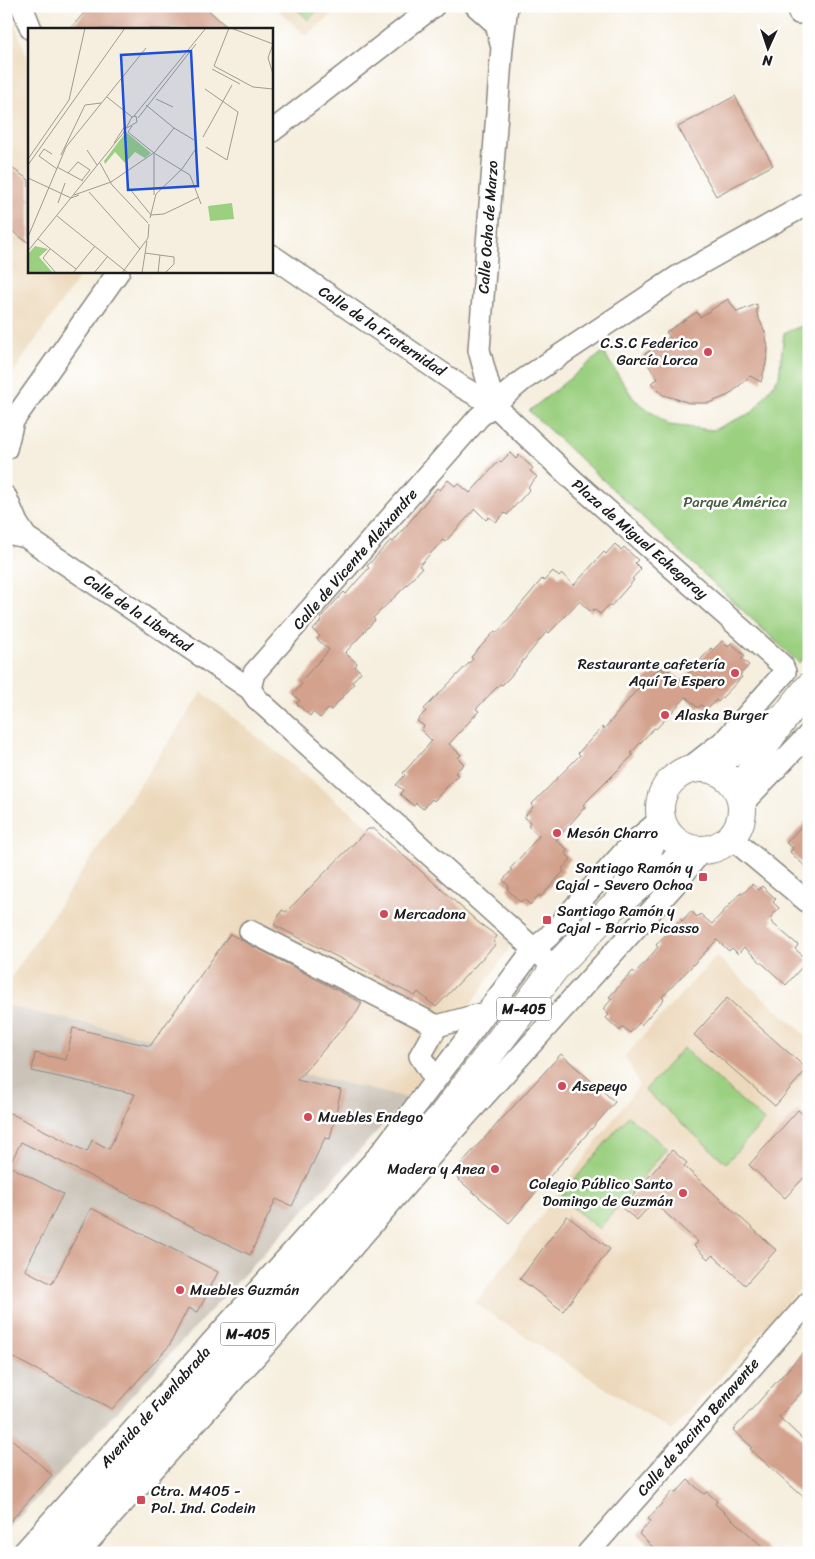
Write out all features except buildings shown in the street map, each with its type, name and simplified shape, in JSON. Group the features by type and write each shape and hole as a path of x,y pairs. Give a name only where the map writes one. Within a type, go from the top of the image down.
{"main road":[{"name":"M-405","path":"447,1124 555,968 612,908 648,878 699,850 717,846 730,837 738,826 745,784 768,742 789,711 809,687"},
{"name":"M-405","path":"612,908 661,822 660,799 670,780 698,768 789,711"},
{"path":"698,768 720,772 730,779 741,802"},
{"path":"661,822 676,842 699,850"},
{"name":"Avenida de Fuenlabrada","path":"52,1553 447,1124"}],"street":[{"path":"22,6 31,28"},
{"path":"272,131 434,6"},
{"name":"Calle Ocho de Marzo","path":"476,6 496,24 502,47"},
{"name":"Calle Ocho de Marzo","path":"494,405 479,350 502,47 507,6"},
{"name":"Calle de Vicente Aleixandre","path":"250,689 254,673 473,425 494,405 524,380 680,275 809,203"},
{"name":"Calle de la Fraternidad","path":"272,256 454,381 494,405"},
{"path":"6,450 10,423 118,272"},
{"name":"Plaza de Miguel Echegaray","path":"494,405 573,480 782,665 785,672 698,768"},
{"name":"Calle de la Libertad","path":"6,497 17,523 16,535 250,689"},
{"path":"250,689 257,700 555,968"},
{"path":"741,802 809,734"},
{"name":"Avenida de Fuenlabrada","path":"23,1553 373,1162 534,949 549,936 631,844 661,822"},
{"path":"730,837 809,903"},
{"path":"78,1553 317,1288 447,1124 672,887 699,850"},
{"path":"250,930 437,1026 486,1013"},
{"path":"435,1079 420,1056 437,1026"},
{"name":"Calle de Jacinto Benavente","path":"588,1553 809,1302"}],"shaded area":[{"path":"6,6 8,6 28,58 28,272 82,272 6,383"},
{"path":"274,6 343,6 306,36"},
{"path":"202,692 513,943 408,1098 6,1005 6,985"},
{"name":"Colegio Público Santo Domingo de Guzmán","path":"716,956 809,1038 809,1209 803,1216 809,1221 809,1279 672,1431 475,1304 639,1085 625,1056"},
{"path":"6,1005 408,1098 6,1531"}],"green space":[{"path":"294,6 322,6 308,20"},
{"name":"Parque América","path":"809,323 809,652 799,663 529,411 603,352 634,399 669,425 713,430 753,412 779,377 784,333"},
{"path":"683,1048 764,1121 726,1163 645,1090"},
{"path":"628,1116 667,1148 599,1229 560,1197"}],"place":[{"name":"C.S.C Federico García Lorca","path":"708,352"},
{"name":"Restaurante cafetería Aquí Te Espero","path":"735,673"},
{"name":"Alaska Burger","path":"665,715"},
{"name":"Mesón Charro","path":"557,833"},
{"name":"Santiago Ramón y Cajal - Severo Ochoa","path":"703,877"},
{"name":"Mercadona","path":"384,914"},
{"name":"Santiago Ramón y Cajal - Barrio Picasso","path":"547,920"},
{"name":"Asepeyo","path":"562,1086"},
{"name":"Muebles Endego","path":"308,1117"},
{"name":"Madera y Anea","path":"495,1169"},
{"name":"Colegio Público Santo Domingo de Guzmán","path":"683,1193"},
{"name":"Muebles Guzmán","path":"180,1290"},
{"name":"Ctra. M405 - Pol. Ind. Codein","path":"141,1500"}]}
